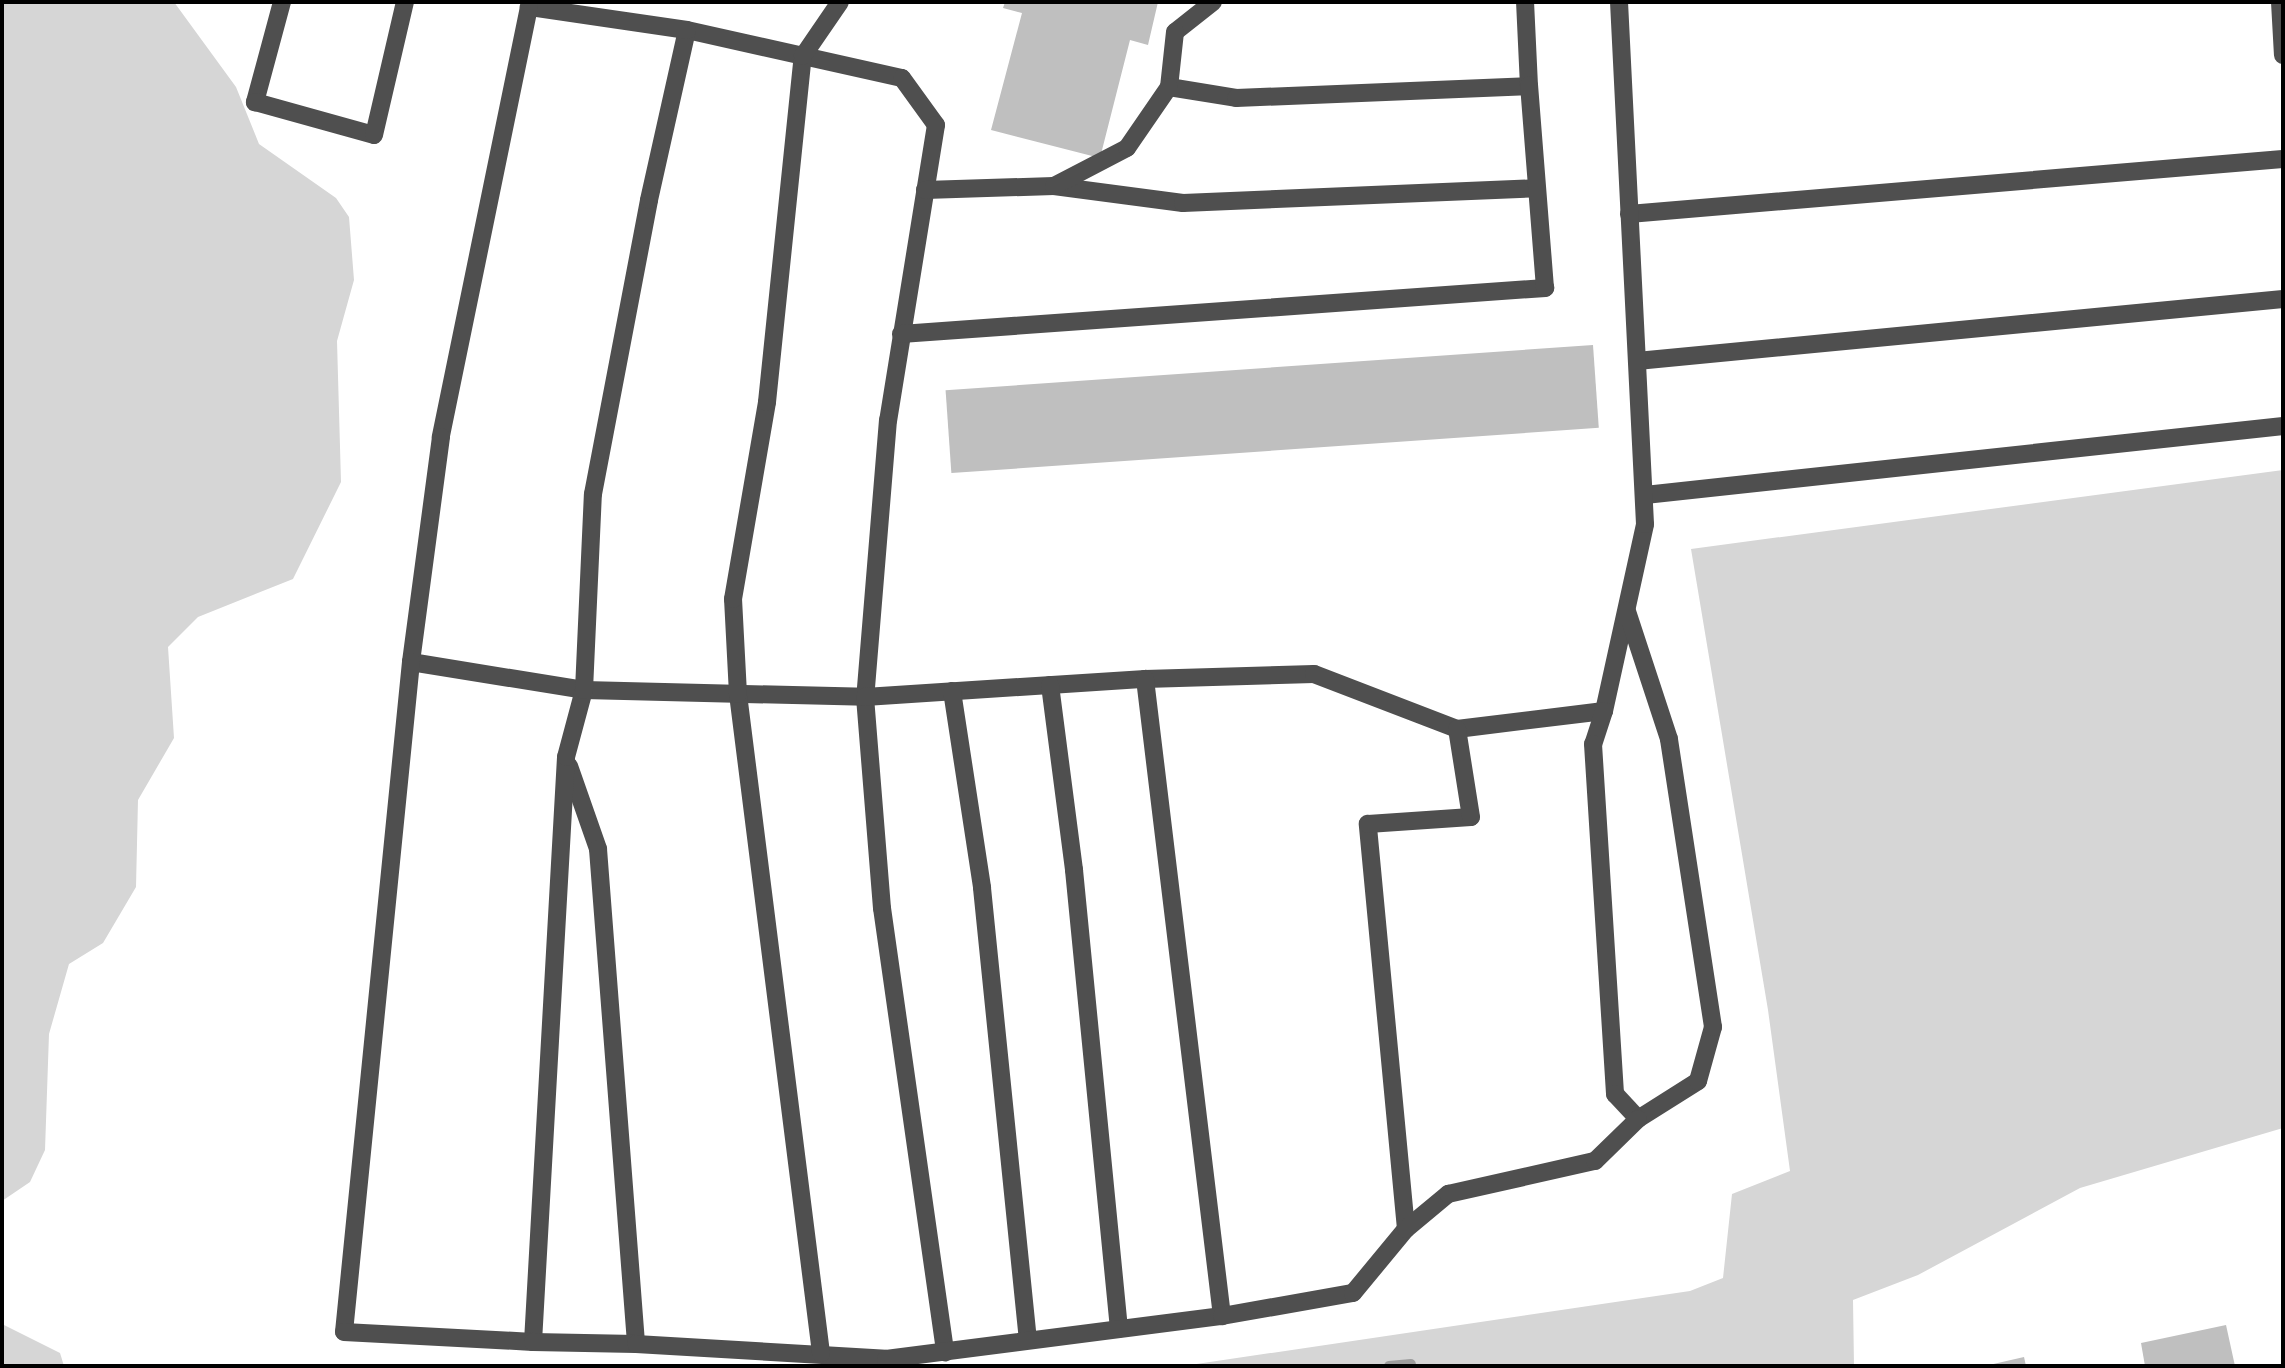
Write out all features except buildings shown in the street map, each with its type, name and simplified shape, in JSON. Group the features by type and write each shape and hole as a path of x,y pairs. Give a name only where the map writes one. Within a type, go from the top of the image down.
{"lane":[{"path":"282,2 255,102 374,135 405,2"},
{"path":"821,1353 738,694 733,599 767,402 803,56 840,2"},
{"path":"1054,186 1127,148 1169,87 1175,32 1213,2"},
{"path":"901,334 1545,288 1525,2"},
{"path":"1619,2 1645,524 1604,711 1593,744 1615,1094 1638,1119"},
{"path":"2280,2 2283,55"},
{"path":"945,1353 882,908 865,697 888,421 936,125 902,78 687,30 530,7 441,438 411,662 344,1332 821,1353 886,1359 945,1353 1222,1316 1353,1293 1406,1229 1448,1194 1595,1161 1638,1119 1698,1081 1713,1027 1669,739 1627,611"},
{"path":"533,1342 566,757 584,690 593,494 649,200 687,30"},
{"path":"1169,87 1236,98 1529,86"},
{"path":"1629,214 2283,159"},
{"path":"925,190 1054,186 1183,203 1537,188"},
{"path":"1637,360 2283,299"},
{"path":"1645,495 2283,426"},
{"path":"411,662 584,690 865,697 1145,679 1314,674 1457,729 1604,711"},
{"path":"1145,679 1222,1316"},
{"path":"1050,685 1074,870 1119,1329"},
{"path":"952,691 982,888 1028,1340"},
{"path":"1406,1229 1368,824 1471,817 1457,729"},
{"path":"566,757 598,849 636,1344"}],"shaded area":[{"path":"2,2 174,2 236,87 259,144 336,198 349,217 354,280 337,341 341,482 293,579 198,617 168,647 174,738 138,800 136,887 103,943 69,964 49,1034 45,1150 30,1182 2,1201"},
{"path":"2283,470 2283,1128 2080,1188 1918,1275 1853,1300 1854,1366 1183,1366 1690,1291 1723,1278 1732,1194 1790,1171 1768,1010 1691,549"},
{"path":"2,1324 60,1353 64,1366 2,1366"}],"waterway":[{"path":"1389,1366 1411,1364"}]}
